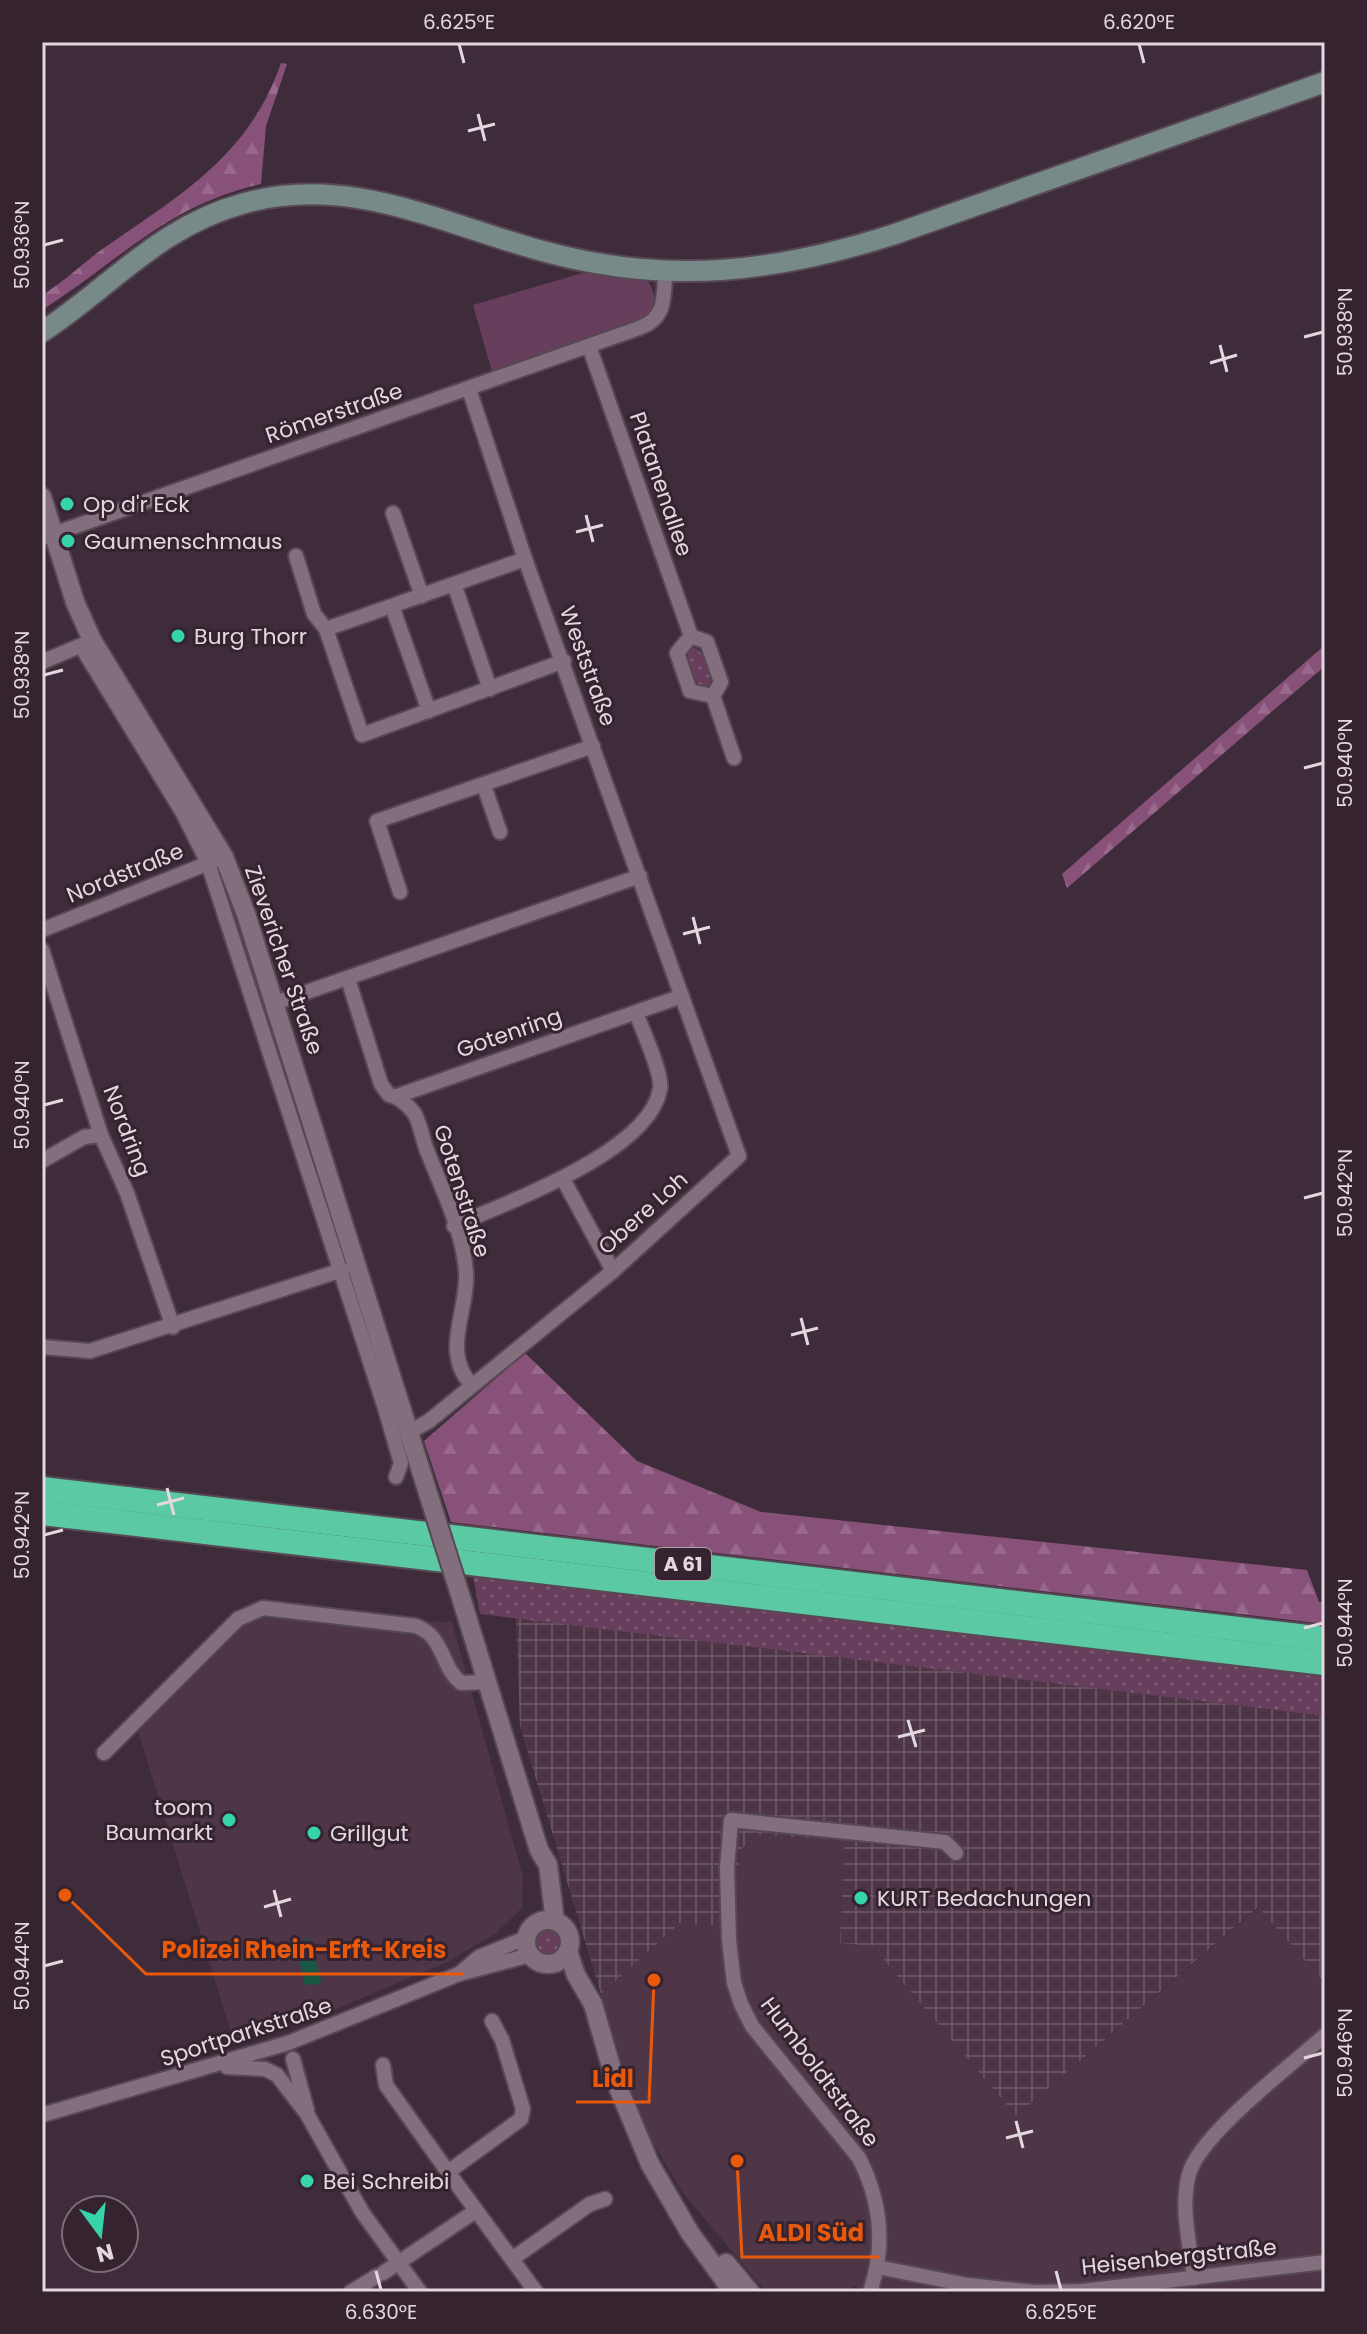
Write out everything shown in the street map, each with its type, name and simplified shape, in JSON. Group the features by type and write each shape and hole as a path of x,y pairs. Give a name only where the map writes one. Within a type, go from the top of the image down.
{"highway":[{"name":"A 61","path":"42,1489 1325,1639"},
{"name":"A 61","path":"42,1513 1325,1663"}],"main road":[{"path":"42,332 167,236 242,204 301,193 373,199 414,208 553,254 665,272 759,269 836,253 1325,82"}],"street":[{"name":"Römerstraße","path":"48,536 653,323 662,310 665,272"},
{"name":"Platanenallee","path":"589,346 691,636 707,642 721,682 713,696 734,758"},
{"name":"Weststraße","path":"469,389 525,559 668,957"},
{"name":"Zievericher Straße","path":"42,497 48,536 75,602 86,643 216,860 275,1003 539,1850 548,1865 555,1921"},
{"path":"393,513 422,596"},
{"path":"296,556 314,614 326,629 362,735 564,661"},
{"path":"326,629 525,559"},
{"path":"454,584 490,689"},
{"path":"392,606 429,711"},
{"path":"691,636 677,653 690,691 713,696"},
{"path":"42,662 86,643"},
{"path":"400,892 377,821 593,746"},
{"path":"484,786 500,832"},
{"name":"Zievericher Straße","path":"216,860 401,1463 396,1477"},
{"name":"Nordstraße","path":"42,930 216,860"},
{"path":"275,1003 640,876"},
{"name":"Nordring","path":"42,950 101,1135 127,1193 173,1327"},
{"name":"Obere Loh","path":"409,1432 613,1271 739,1156 668,957"},
{"name":"Gotenstraße","path":"348,979 381,1084 389,1095 397,1096 414,1113 454,1226 466,1276 457,1331 458,1358 464,1376 472,1385"},
{"name":"Gotenring","path":"397,1096 682,996"},
{"path":"454,1226 563,1179 607,1155 655,1105 661,1086 636,1013"},
{"path":"42,1161 84,1137 101,1135"},
{"path":"563,1179 613,1271"},
{"path":"42,1347 90,1351 173,1327 342,1270"},
{"path":"104,1753 238,1619 263,1608 416,1626 435,1638 454,1677 461,1683 488,1682"},
{"name":"Humboldtstraße","path":"870,2292 877,2267 880,2227 868,2176 859,2158 752,2026 734,1983 727,1868 731,1820 945,1842 956,1853"},
{"path":"539,1850 531,1939 547,1964 565,1979 599,2035"},
{"path":"531,1939 555,1921 568,1933 568,1951 576,1975 593,2004 599,2035 629,2119 690,2233 733,2292"},
{"name":"Sportparkstraße","path":"42,2115 214,2067 336,2026 459,1974 479,1957 531,1939"},
{"path":"547,1964 560,1960 568,1951"},
{"path":"448,2172 521,2119 519,2095 492,2021"},
{"path":"1194,2278 1186,2216 1189,2175 1200,2153 1218,2131 1325,2035"},
{"path":"293,2059 307,2114"},
{"path":"383,2065 386,2085 474,2212 536,2292"},
{"path":"214,2067 265,2069 277,2075 307,2114 332,2164 397,2263 420,2292"},
{"path":"671,2197 750,2292"},
{"path":"512,2259 590,2204 605,2199"},
{"path":"351,2292 474,2212"},
{"name":"Heisenbergstraße","path":"877,2267 968,2285 1036,2292 1124,2289 1325,2262"}],"shaded area":[{"path":"583,273 647,280 655,300 650,315 646,320 493,375 473,305"},
{"path":"693,647 701,653 709,669 710,684 705,688 697,682 689,667 688,651"},
{"path":"473,1576 1325,1675 1325,1716 480,1614"},
{"path":"248,1618 452,1622 523,1877 522,1908 496,1933 447,1962 329,2012 233,2039 138,1731"},
{"path":"516,1618 1325,1716 1325,1983 1258,1907 1016,2116 872,1946 840,1943 844,1841 759,1835 741,1849 737,1880 738,1927 680,1923 601,1994 520,1726"},
{"path":"758,1835 844,1841 840,1942 872,1946 1016,2116 1259,1907 1325,1983 1325,2292 868,2292 853,2286 848,2292 766,2292 680,2189 654,2144 629,2087 601,1994 680,1922 738,1927 737,1880 741,1849"},
{"path":"548,1928 558,1932 562,1942 558,1952 548,1956 538,1952 534,1942 538,1932"},
{"path":"308,1938 320,1984 305,1985 295,1944"}],"green space":[{"path":"281,63 287,64 266,126 261,184 227,194 170,220 42,310 42,295 212,168 252,122"},
{"path":"1325,645 1325,666 1067,888 1062,874"},
{"path":"525,1353 637,1461 761,1512 1307,1570 1319,1602 1325,1602 1325,1624 451,1522 424,1441"}],"place":[{"name":"Op d'r Eck","path":"67,504"},
{"name":"Gaumenschmaus","path":"68,541"},
{"name":"Burg Thorr","path":"178,636"},
{"name":"toom Baumarkt","path":"229,1820"},
{"name":"Grillgut","path":"314,1833"},
{"name":"Polizei Rhein-Erft-Kreis","path":"65,1895"},
{"name":"KURT Bedachungen","path":"861,1898"},
{"name":"Lidl","path":"654,1980"},
{"name":"ALDI Süd","path":"737,2161"},
{"name":"Bei Schreibi","path":"307,2181"}]}
